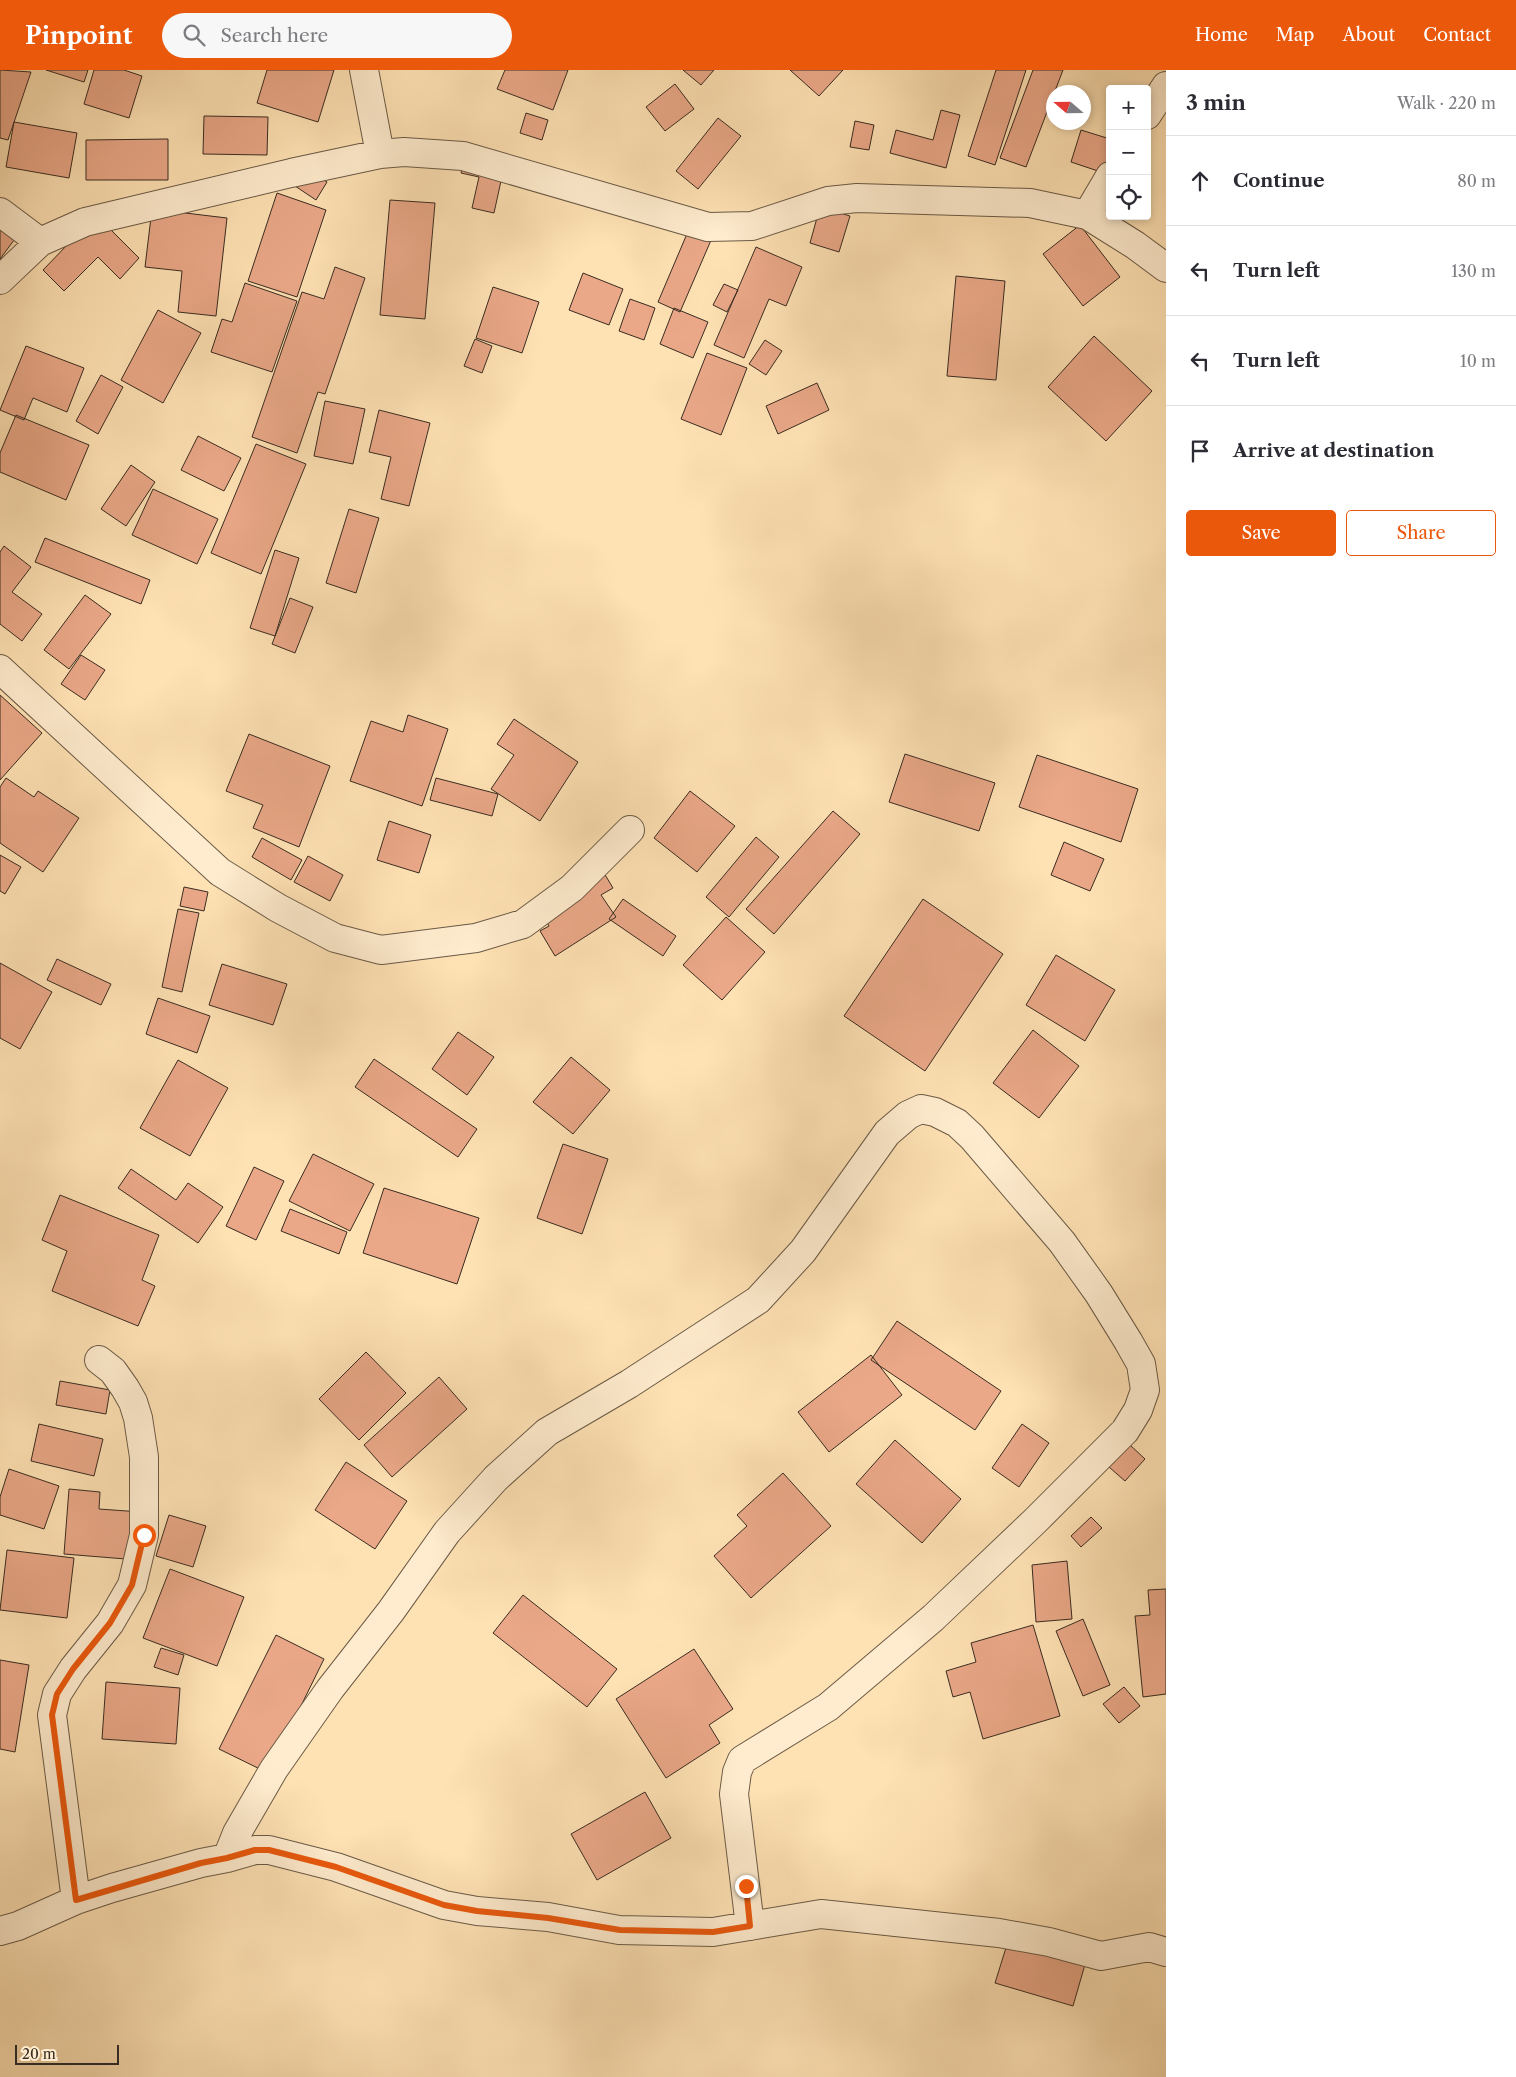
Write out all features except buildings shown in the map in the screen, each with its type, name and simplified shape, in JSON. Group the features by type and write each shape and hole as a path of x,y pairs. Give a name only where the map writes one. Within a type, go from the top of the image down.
{"street":[{"path":"364,70 380,154"},
{"path":"1151,110 1166,86"},
{"path":"0,280 40,242 85,222 291,172 380,154 404,152 463,156 708,227 752,226 828,201 857,198 1030,203 1087,215 1135,245 1166,268"},
{"path":"1087,215 1106,183"},
{"path":"0,212 40,242"},
{"path":"0,669 220,872 278,908 335,938 382,950 476,938 523,924 572,888 630,830"},
{"path":"227,1858 237,1833 274,1769 330,1689 391,1611 447,1532 496,1478 547,1432 653,1369 758,1300 803,1251 887,1134 908,1115 921,1109 935,1112 957,1123 972,1137 1062,1242 1099,1294 1141,1364 1145,1390 1138,1410 1125,1431 1035,1521 933,1618 828,1707 742,1760 737,1772 734,1794 750,1926"},
{"path":"76,1900 52,1715 57,1694 73,1669 110,1623 132,1585 144,1535 144,1456 138,1418 133,1402 121,1383 113,1372 98,1360"},
{"path":"0,1931 18,1926 76,1900 201,1863 255,1850 269,1850 336,1867 444,1905 477,1911 548,1918 620,1930 713,1932 821,1914 1000,1933 1049,1942 1101,1956 1149,1947 1166,1952"}],"route":[{"path":"144,1535 132,1585 110,1623 73,1669 57,1694 52,1715 76,1900 201,1863 255,1850 269,1850 336,1867 444,1905 477,1911 548,1918 620,1930 713,1932 750,1926 746,1886"}]}
